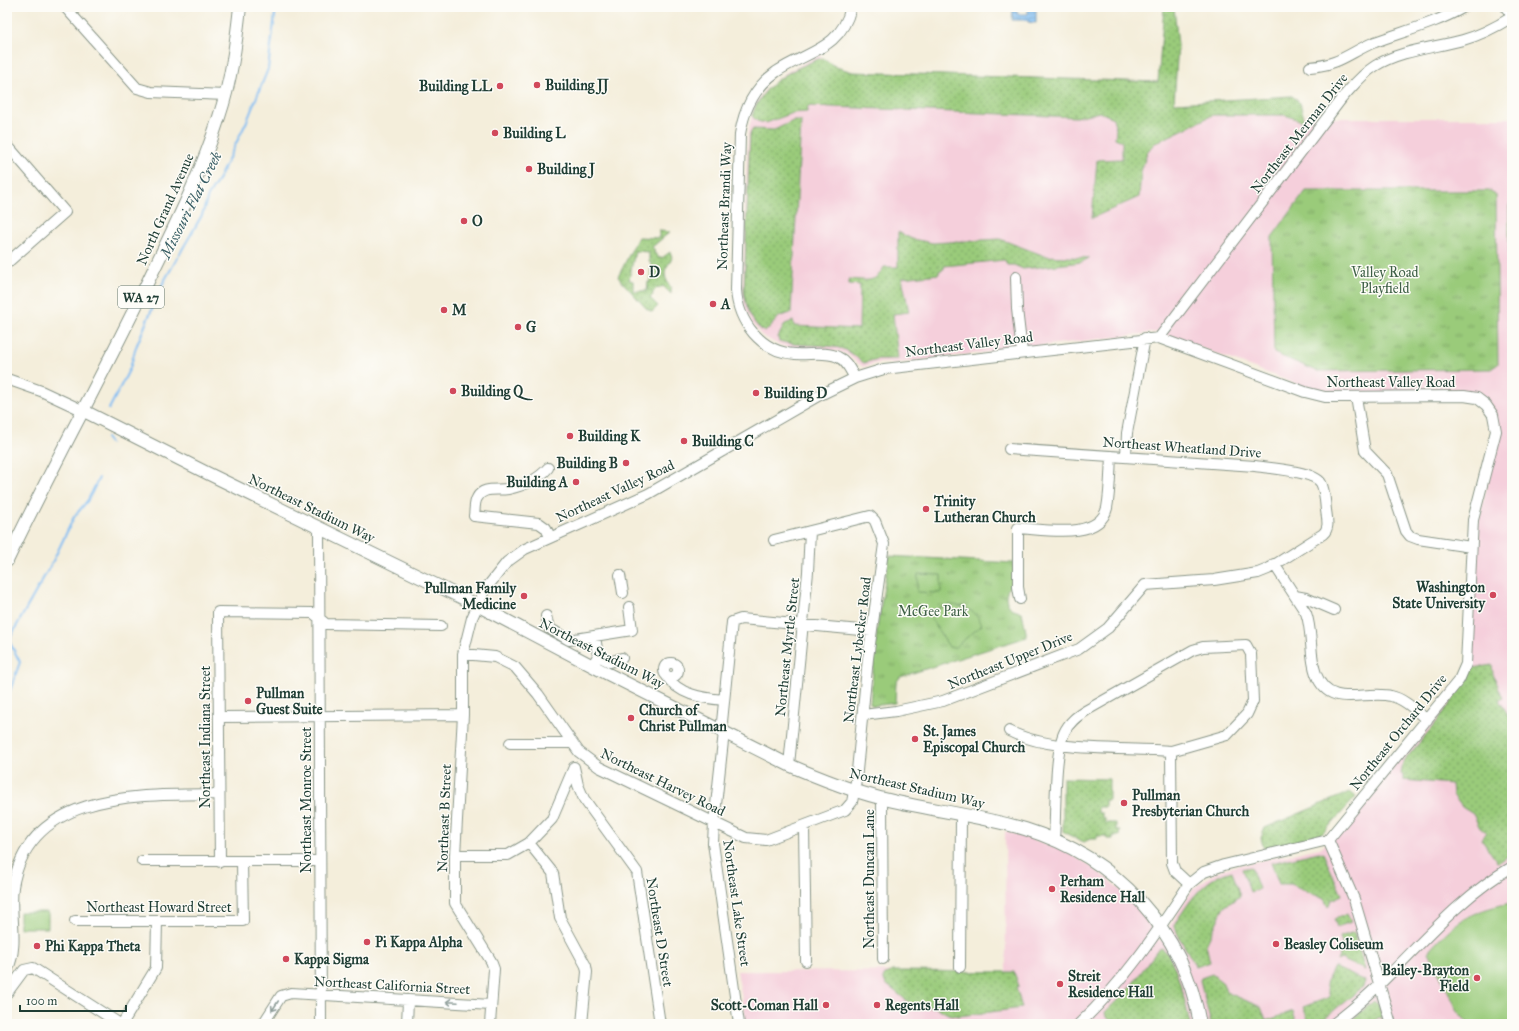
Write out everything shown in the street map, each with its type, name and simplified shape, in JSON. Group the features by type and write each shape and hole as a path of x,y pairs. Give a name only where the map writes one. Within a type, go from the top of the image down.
{"main road":[{"name":"North Grand Avenue","path":"7,561 84,411 195,182 220,117 226,95 237,42 240,7"},
{"path":"1507,7 1512,15"},
{"name":"Northeast Stadium Way","path":"84,411 319,528 595,661 724,732 789,765 854,791 1016,827 1054,840 1080,852 1110,872 1138,897 1161,926 1173,945 1188,978 1200,1024"}],"street":[{"name":"Northeast Brandi Way","path":"851,7 841,32 826,45 770,77 754,94 746,109 740,134 736,290 738,306 742,318 751,331 765,344 791,354 828,354 838,357 846,363 855,378"},
{"path":"1310,67 1334,63 1373,43 1436,20 1464,7"},
{"path":"70,9 138,88 151,92 226,95"},
{"name":"Northeast Merman Drive","path":"1159,338 1325,120 1359,79 1382,62 1408,53 1478,35 1491,30 1512,15"},
{"path":"7,146 65,212 7,263"},
{"path":"1016,277 1017,309 1022,352"},
{"path":"1126,456 1127,433 1145,338"},
{"name":"Northeast Valley Road","path":"477,605 490,581 507,562 525,549 648,494 818,396 855,378 884,369 1145,338 1159,338 1305,392 1325,397 1471,397 1486,405 1493,415 1496,425 1494,438"},
{"path":"7,379 41,391 84,411"},
{"path":"1356,397 1365,451 1387,474 1406,531 1410,536 1418,538 1471,547"},
{"name":"Northeast Orchard Drive","path":"1328,840 1459,680 1466,664 1473,520 1494,438"},
{"name":"Northeast Wheatland Drive","path":"1009,449 1255,466 1314,477 1320,481 1323,488 1326,512"},
{"path":"1020,599 1018,587 1018,528 1078,530 1090,528 1099,521 1106,509 1111,456"},
{"path":"548,468 537,479 507,489 489,490 481,493 475,500 474,516 539,523 546,528 550,537"},
{"name":"Northeast Upper Drive","path":"863,715 896,711 943,701 1079,649 1108,628 1145,585 1214,580 1258,573 1268,569 1326,531 1328,526 1326,512"},
{"name":"Northeast Lybecker Road","path":"810,532 870,516 875,521 884,544 871,631 854,791"},
{"name":"Northeast Monroe Street","path":"319,528 321,1024"},
{"path":"774,540 810,532"},
{"name":"Northeast Myrtle Street","path":"789,765 808,572 810,532"},
{"path":"1274,564 1300,602 1309,622 1315,672 1326,688 1346,698 1391,695 1399,698 1427,720"},
{"path":"620,575 623,593"},
{"path":"1295,596 1306,598 1334,610"},
{"name":"Northeast B Street","path":"477,605 463,654 462,715 455,855 455,903 492,961 494,969 490,1024"},
{"path":"546,616 548,627 567,640 632,630 629,607"},
{"name":"Northeast Indiana Street","path":"220,862 218,612 313,613 319,618"},
{"path":"319,618 326,624 441,626"},
{"name":"Northeast Lake Street","path":"739,1024 714,843 714,823 724,732 722,722 731,626 734,620 741,619 802,624"},
{"path":"802,624 871,631"},
{"path":"594,636 595,661 610,662 622,658"},
{"path":"1009,731 1020,736 1060,745 1171,751 1228,735 1247,714 1253,701 1251,654 1246,646 1203,647 1193,650 1081,714 1069,725 1060,745 1054,840"},
{"name":"Northeast Harvey Road","path":"463,654 487,655 509,663 521,673 538,694 582,755 599,767 746,838 766,840 804,827 845,810 852,802 854,791"},
{"path":"666,675 674,685 689,694 698,697 724,700"},
{"path":"220,717 462,715"},
{"path":"510,743 573,743"},
{"path":"1171,751 1172,863 1175,871 1189,884"},
{"path":"455,855 508,855 529,843 552,819 574,766 582,755"},
{"name":"Northeast D Street","path":"574,766 578,785 584,799 637,872 660,1024"},
{"path":"7,971 12,960 14,937 12,902 19,864 31,844 44,830 67,814 93,803 150,795 219,794"},
{"name":"Northeast Duncan Lane","path":"882,798 883,960"},
{"path":"960,967 961,815"},
{"path":"804,827 806,961"},
{"path":"1079,1024 1115,987 1161,926 1189,884 1204,872 1224,865 1328,840 1354,899 1391,1024"},
{"path":"529,843 553,873 560,918 586,966 587,972 582,1024"},
{"path":"142,861 320,861"},
{"name":"Northeast Howard Street","path":"75,921 243,921 242,861"},
{"path":"1333,1024 1361,1002 1456,907 1490,881 1512,867"},
{"path":"7,993 24,970 33,968 121,1024 156,968 157,921"},
{"name":"Northeast California Street","path":"263,1024 281,996 291,993 491,1004"},
{"path":"407,1024 408,1000"}],"shaded area":[{"name":"Washington State University","path":"819,55 836,67 853,72 1171,82 1170,115 1275,112 1330,118 1512,118 1512,1024 744,1024 745,1015 737,971 1006,972 1005,831 1062,850 1084,862 1104,876 1125,894 1144,915 1160,942 1193,889 1212,875 1224,869 1320,848 1336,836 1470,665 1478,523 1499,437 1483,397 1328,393 1313,390 1158,332 896,363 878,363 863,367 846,354 837,351 793,349 777,344 761,335 751,322 742,301 748,132 755,103 764,91 785,73"}],"green space":[{"path":"1164,7 1174,7 1178,45 1174,103 1292,96 1300,103 1305,122 1285,115 1213,115 1155,143 1147,152 1141,172 1139,197 1092,218 1097,160 1122,159 1122,141 1115,138 1116,129 1113,118 1100,112 1076,117 808,106 807,112 793,113 766,123 757,121 752,116 755,107 770,86 800,67 814,60 823,58 836,67 853,72 1158,82"},
{"path":"793,121 801,121 791,313 780,316 765,332 760,329 750,315 744,292 750,134 753,129 774,130"},
{"name":"Valley Road Playfield","path":"1306,191 1491,191 1496,195 1498,364 1491,369 1317,371 1274,353 1272,237"},
{"path":"1512,198 1512,328 1509,327 1509,206"},
{"path":"659,231 670,232 652,247 655,250 653,251 659,258 662,258 670,252 672,255 672,258 665,270 666,279 671,294 663,286 660,288 658,287 652,293 653,295 650,298 658,306 652,312 646,308 618,277 638,237 659,238","holes":["635,251 649,252 649,262 651,263 650,282 648,282 647,291 633,291 633,281 629,280"]},
{"path":"898,232 912,239 933,243 1000,239 1045,256 1089,258 1082,262 1023,269 1014,265 1007,265 1005,260 944,266 944,269 939,271 939,274 902,278 909,312 893,314 898,359 877,359 864,363 846,350 830,346 796,344 779,341 778,337 785,324 793,321 794,326 859,329 860,285 849,284 849,279 870,280 878,276 884,267 898,267"},
{"name":"McGee Park","path":"889,556 1014,563 1015,583 1007,590 1006,600 1008,605 1016,611 1022,612 1027,637 900,677 896,683 895,703 873,706 870,703 877,629"},
{"path":"918,574 941,575 941,593 917,592"},
{"path":"950,605 961,606 973,612 982,625 954,648 949,647 928,614"},
{"path":"1492,665 1493,674 1503,698 1499,700 1512,721 1512,858 1508,856 1498,863 1481,839 1486,832 1480,828 1473,814 1462,807 1453,795 1452,784 1403,780 1403,775 1401,774 1403,762 1440,718 1473,668"},
{"path":"1063,778 1109,779 1109,800 1105,800 1105,807 1098,807 1098,813 1102,813 1102,818 1105,818 1105,823 1116,823 1116,830 1120,830 1119,836 1113,836 1113,839 1107,839 1106,836 1097,836 1097,839 1090,839 1084,842 1063,832"},
{"path":"1350,792 1356,797 1322,834 1264,849 1261,838 1265,828"},
{"path":"1319,852 1323,853 1342,895 1331,900 1328,907 1324,899 1291,884 1279,884 1271,863"},
{"path":"1251,867 1259,889 1250,892 1242,869"},
{"path":"1232,871 1240,896 1224,907 1206,945 1210,962 1196,967 1178,935 1175,926 1176,922 1204,886 1217,877"},
{"name":"Bailey-Brayton Field","path":"1510,903 1512,904 1512,1024 1469,1024 1459,1013 1428,952 1447,932 1464,919 1484,910"},
{"path":"20,912 48,912 48,928 20,928"},
{"path":"1347,914 1351,922 1337,927 1334,919"},
{"path":"1354,932 1365,970 1341,959 1337,961 1343,947 1340,937"},
{"path":"1161,948 1166,952 1176,970 1190,1024 1116,1024 1106,1017 1105,1012 1127,991 1157,951"},
{"path":"1334,967 1365,981 1363,987 1317,1024 1310,1024 1303,1007 1330,997 1326,983"},
{"path":"892,971 1014,972 1019,986 1016,987 1022,1008 959,1016 948,1014 935,1007 925,1007 916,1010 911,1004 886,984 884,976"},
{"path":"1212,974 1223,983 1226,992 1261,1007 1266,1021 1293,1011 1297,1024 1211,1024 1200,980 1201,978"},
{"path":"1374,1001 1378,1003 1383,1020 1380,1017 1368,1024 1347,1024"}],"water":[{"path":"1028,9 1036,9 1036,23 1028,22 1028,20 1012,20 1013,10 1017,10 1017,14 1028,14"}],"waterway":[{"name":"Missouri Flat Creek","path":"109,409 130,368 136,347 163,283 202,215 208,196 217,182 247,121 268,69 276,7"},
{"name":"Missouri Flat Creek","path":"106,438 110,443"},
{"name":"Missouri Flat Creek","path":"7,699 20,662 10,643 11,636 53,561 74,517 88,500 99,478"}],"place":[{"name":"Building JJ","path":"537,85"},
{"name":"Building LL","path":"500,86"},
{"name":"Building L","path":"495,133"},
{"name":"Building J","path":"529,169"},
{"name":"O","path":"464,221"},
{"name":"D","path":"641,272"},
{"name":"A","path":"713,304"},
{"name":"M","path":"444,310"},
{"name":"G","path":"518,327"},
{"name":"Building Q","path":"453,391"},
{"name":"Building D","path":"756,393"},
{"name":"Building K","path":"570,436"},
{"name":"Building C","path":"684,441"},
{"name":"Building B","path":"626,463"},
{"name":"Building A","path":"576,482"},
{"name":"Trinity Lutheran Church","path":"926,509"},
{"name":"Washington State University","path":"1493,595"},
{"name":"Pullman Family Medicine","path":"524,596"},
{"name":"Pullman Guest Suite","path":"248,701"},
{"name":"Church of Christ Pullman","path":"631,718"},
{"name":"St. James Episcopal Church","path":"915,739"},
{"name":"Pullman Presbyterian Church","path":"1124,803"},
{"name":"Perham Residence Hall","path":"1052,889"},
{"name":"Pi Kappa Alpha","path":"367,942"},
{"name":"Beasley Coliseum","path":"1276,944"},
{"name":"Phi Kappa Theta","path":"37,946"},
{"name":"Kappa Sigma","path":"286,959"},
{"name":"Bailey-Brayton Field","path":"1477,978"},
{"name":"Streit Residence Hall","path":"1060,984"},
{"name":"Scott-Coman Hall","path":"826,1005"},
{"name":"Regents Hall","path":"877,1005"}]}
